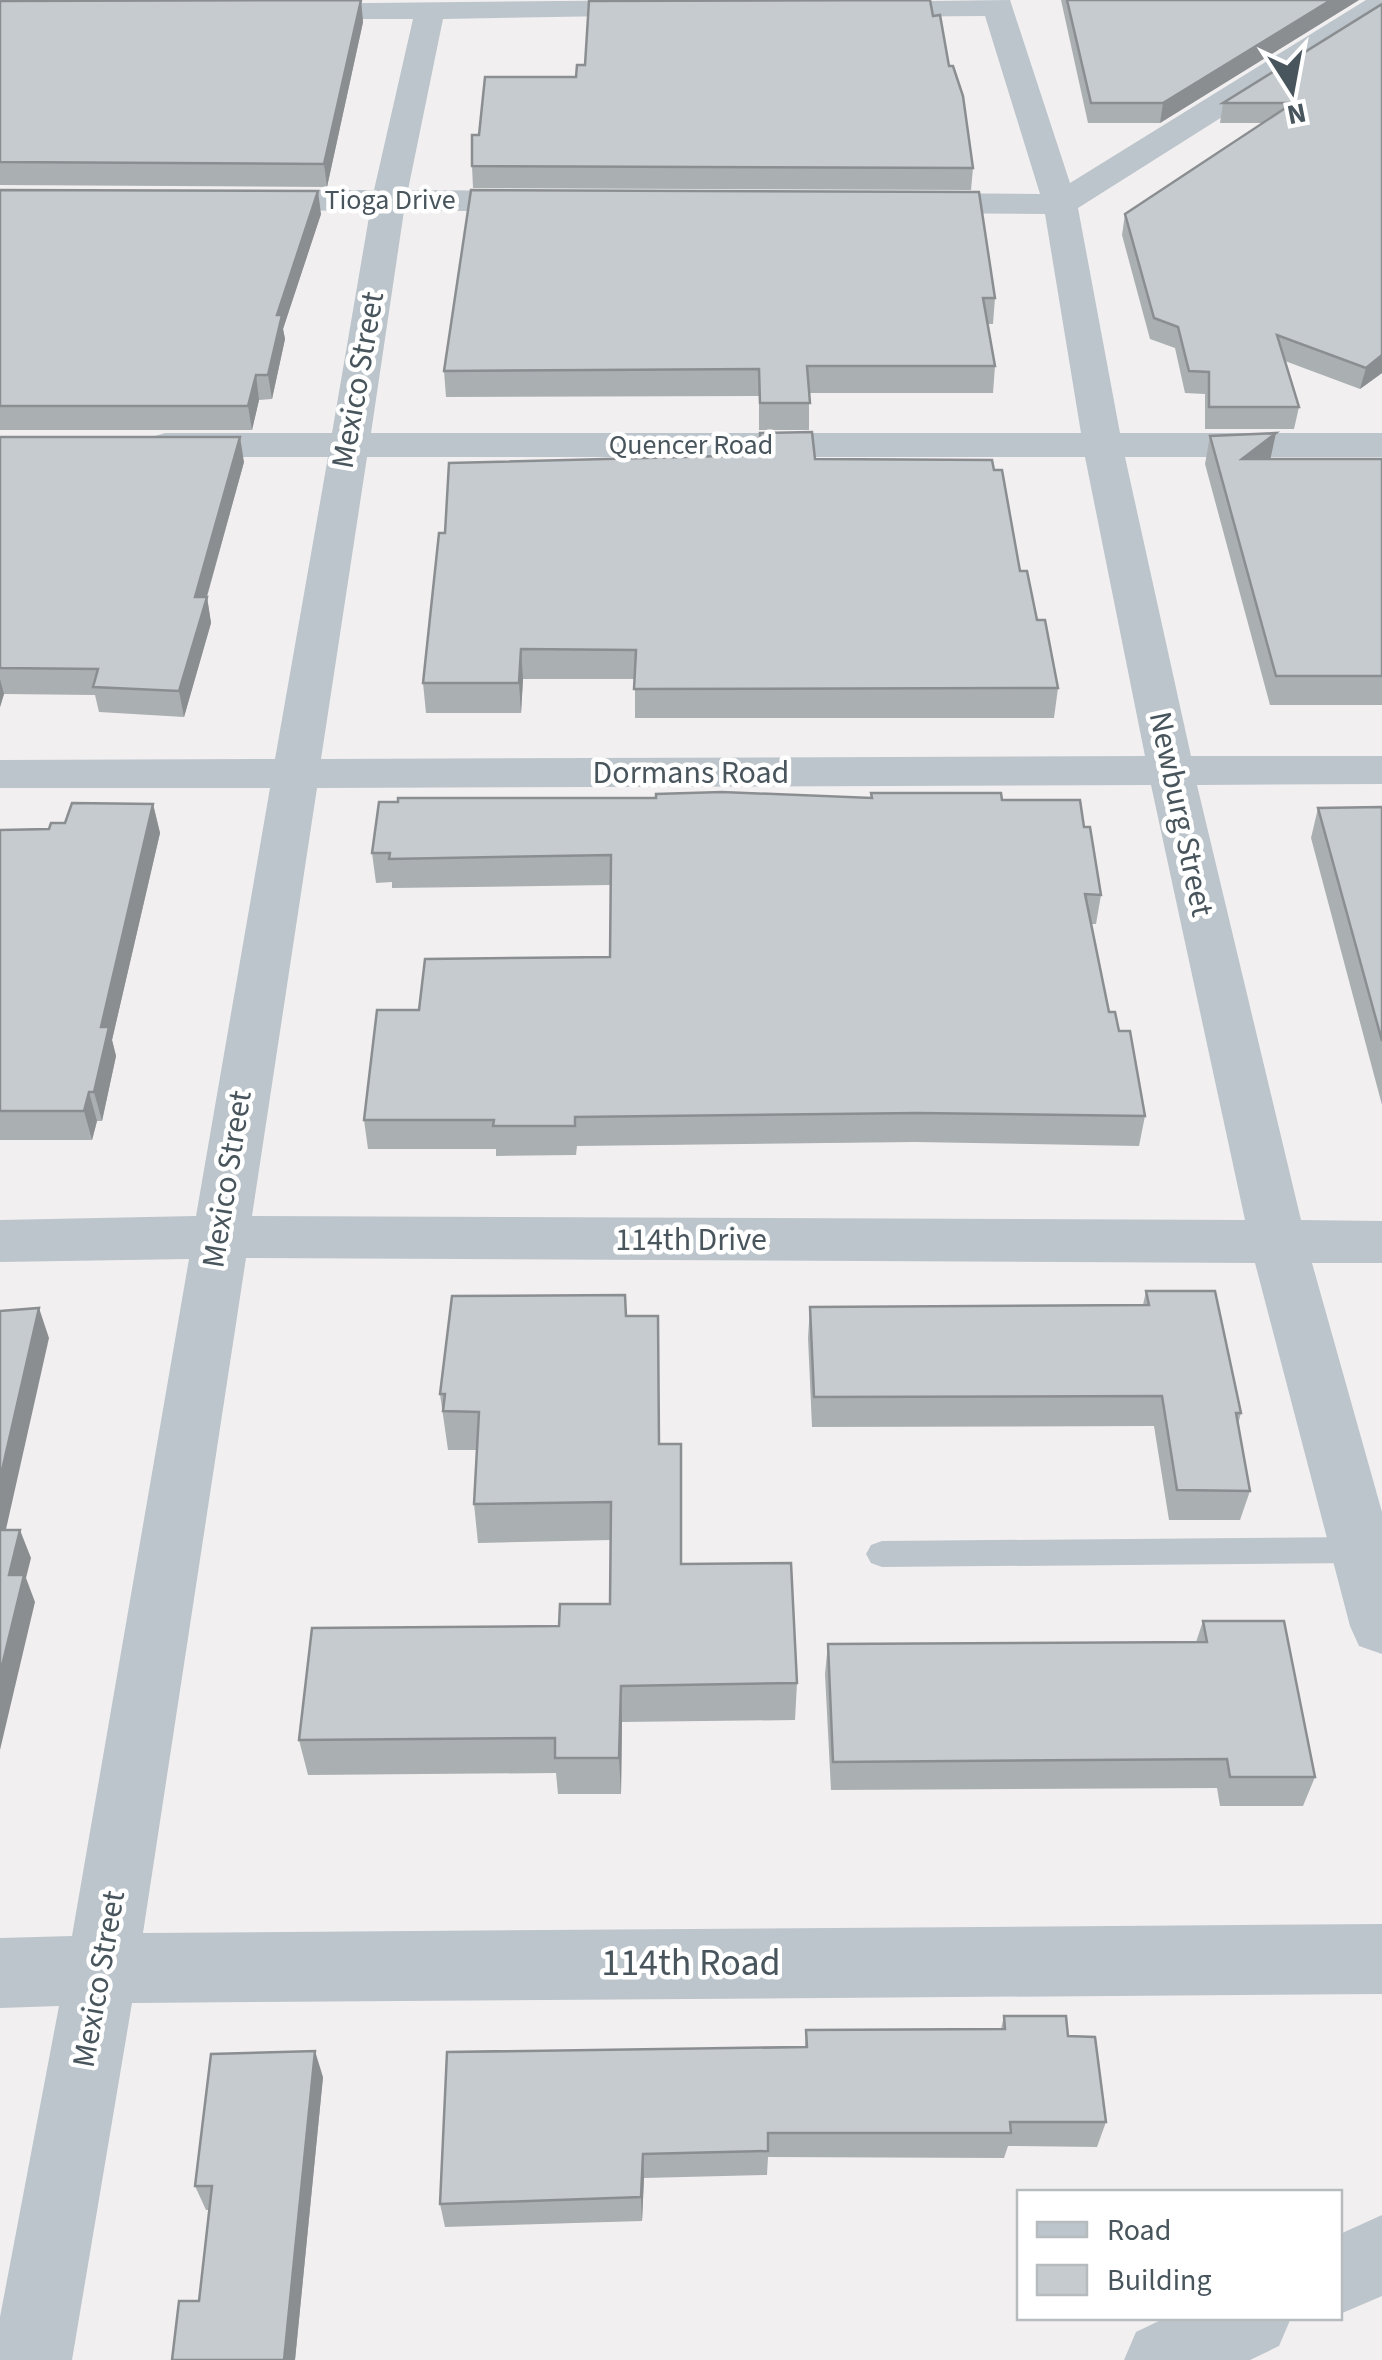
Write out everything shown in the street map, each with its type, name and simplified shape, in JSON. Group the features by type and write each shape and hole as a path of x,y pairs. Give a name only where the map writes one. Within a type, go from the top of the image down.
{"street":[{"path":"885,203 1060,204 1382,3"},
{"path":"827,8 996,4"},
{"name":"Newburg Street","path":"996,4 1060,204 1103,446 1171,772 1278,1244 1382,1626"},
{"path":"259,10 431,5 688,9"},
{"name":"Mexico Street","path":"32,2360 102,1968 217,1236 389,200 431,5"},
{"name":"Tioga Drive","path":"219,200 574,201"},
{"name":"Quencer Road","path":"136,445 1382,445"},
{"name":"Dormans Road","path":"0,774 1382,770"},
{"name":"114th Drive","path":"0,1241 217,1236 1382,1242"},
{"name":"114th Road","path":"0,1973 102,1968 1382,1959"},
{"path":"1342,2274 1382,2254"},
{"path":"1164,2360 1248,2320"}],"lane":[{"path":"882,1554 1361,1550"}],"building":[{"path":"361,0 324,164 0,162 0,1"},
{"path":"930,0 933,16 940,15 949,66 953,66 963,96 973,168 472,166 472,135 479,135 485,77 576,77 577,65 585,65 589,1"},
{"path":"1067,0 1331,0 1163,103 1091,103"},
{"path":"1382,4 1382,355 1366,368 1277,335 1299,407 1209,407 1209,372 1189,371 1178,327 1154,318 1125,214 1293,103 1223,103"},
{"path":"0,190 318,191 277,315 282,315 268,375 256,375 248,406 0,406"},
{"path":"471,190 979,192 995,298 983,298 995,366 807,366 810,403 760,403 759,369 444,371"},
{"path":"812,432 815,459 992,460 994,470 1002,470 1020,571 1027,571 1037,620 1045,620 1058,688 634,689 636,650 521,649 519,683 423,683 439,533 445,533 449,463 761,455 760,433"},
{"path":"1276,433 1242,459 1382,459 1382,676 1276,676 1210,436"},
{"path":"0,437 240,437 195,597 207,597 179,691 93,687 98,669 0,668"},
{"path":"722,792 872,798 871,793 1001,793 1002,800 1080,800 1084,827 1090,827 1101,895 1085,894 1109,1012 1115,1012 1119,1031 1130,1031 1145,1116 918,1113 575,1117 575,1126 493,1126 494,1120 364,1120 377,1010 419,1010 425,959 610,957 611,855 389,859 390,853 372,853 379,802 398,802 398,798 656,798 656,794"},
{"path":"72,803 153,804 101,1027 109,1027 94,1092 89,1092 84,1111 0,1111 0,830 49,829 51,823 65,823"},
{"path":"1382,807 1382,1041 1318,808"},
{"path":"1146,1291 1215,1291 1241,1413 1236,1413 1250,1491 1177,1490 1162,1396 814,1397 810,1307 1149,1305"},
{"path":"625,1295 626,1316 658,1316 659,1444 681,1444 681,1564 791,1563 797,1683 621,1686 619,1758 555,1758 555,1738 299,1740 312,1628 559,1626 560,1604 610,1604 611,1502 474,1504 479,1412 443,1411 445,1394 440,1394 452,1296"},
{"path":"39,1308 0,1479 0,1311"},
{"path":"0,1530 20,1530 9,1575 24,1575 0,1674"},
{"path":"1203,1621 1284,1621 1315,1777 1230,1777 1227,1759 833,1762 828,1644 1207,1642"},
{"path":"1004,2016 1066,2016 1068,2036 1095,2037 1106,2122 1010,2122 1011,2133 768,2133 768,2151 643,2154 641,2197 440,2204 447,2052 807,2047 806,2030 1005,2029"},
{"path":"315,2051 284,2360 172,2360 179,2301 199,2301 212,2186 195,2186 211,2054"}]}
